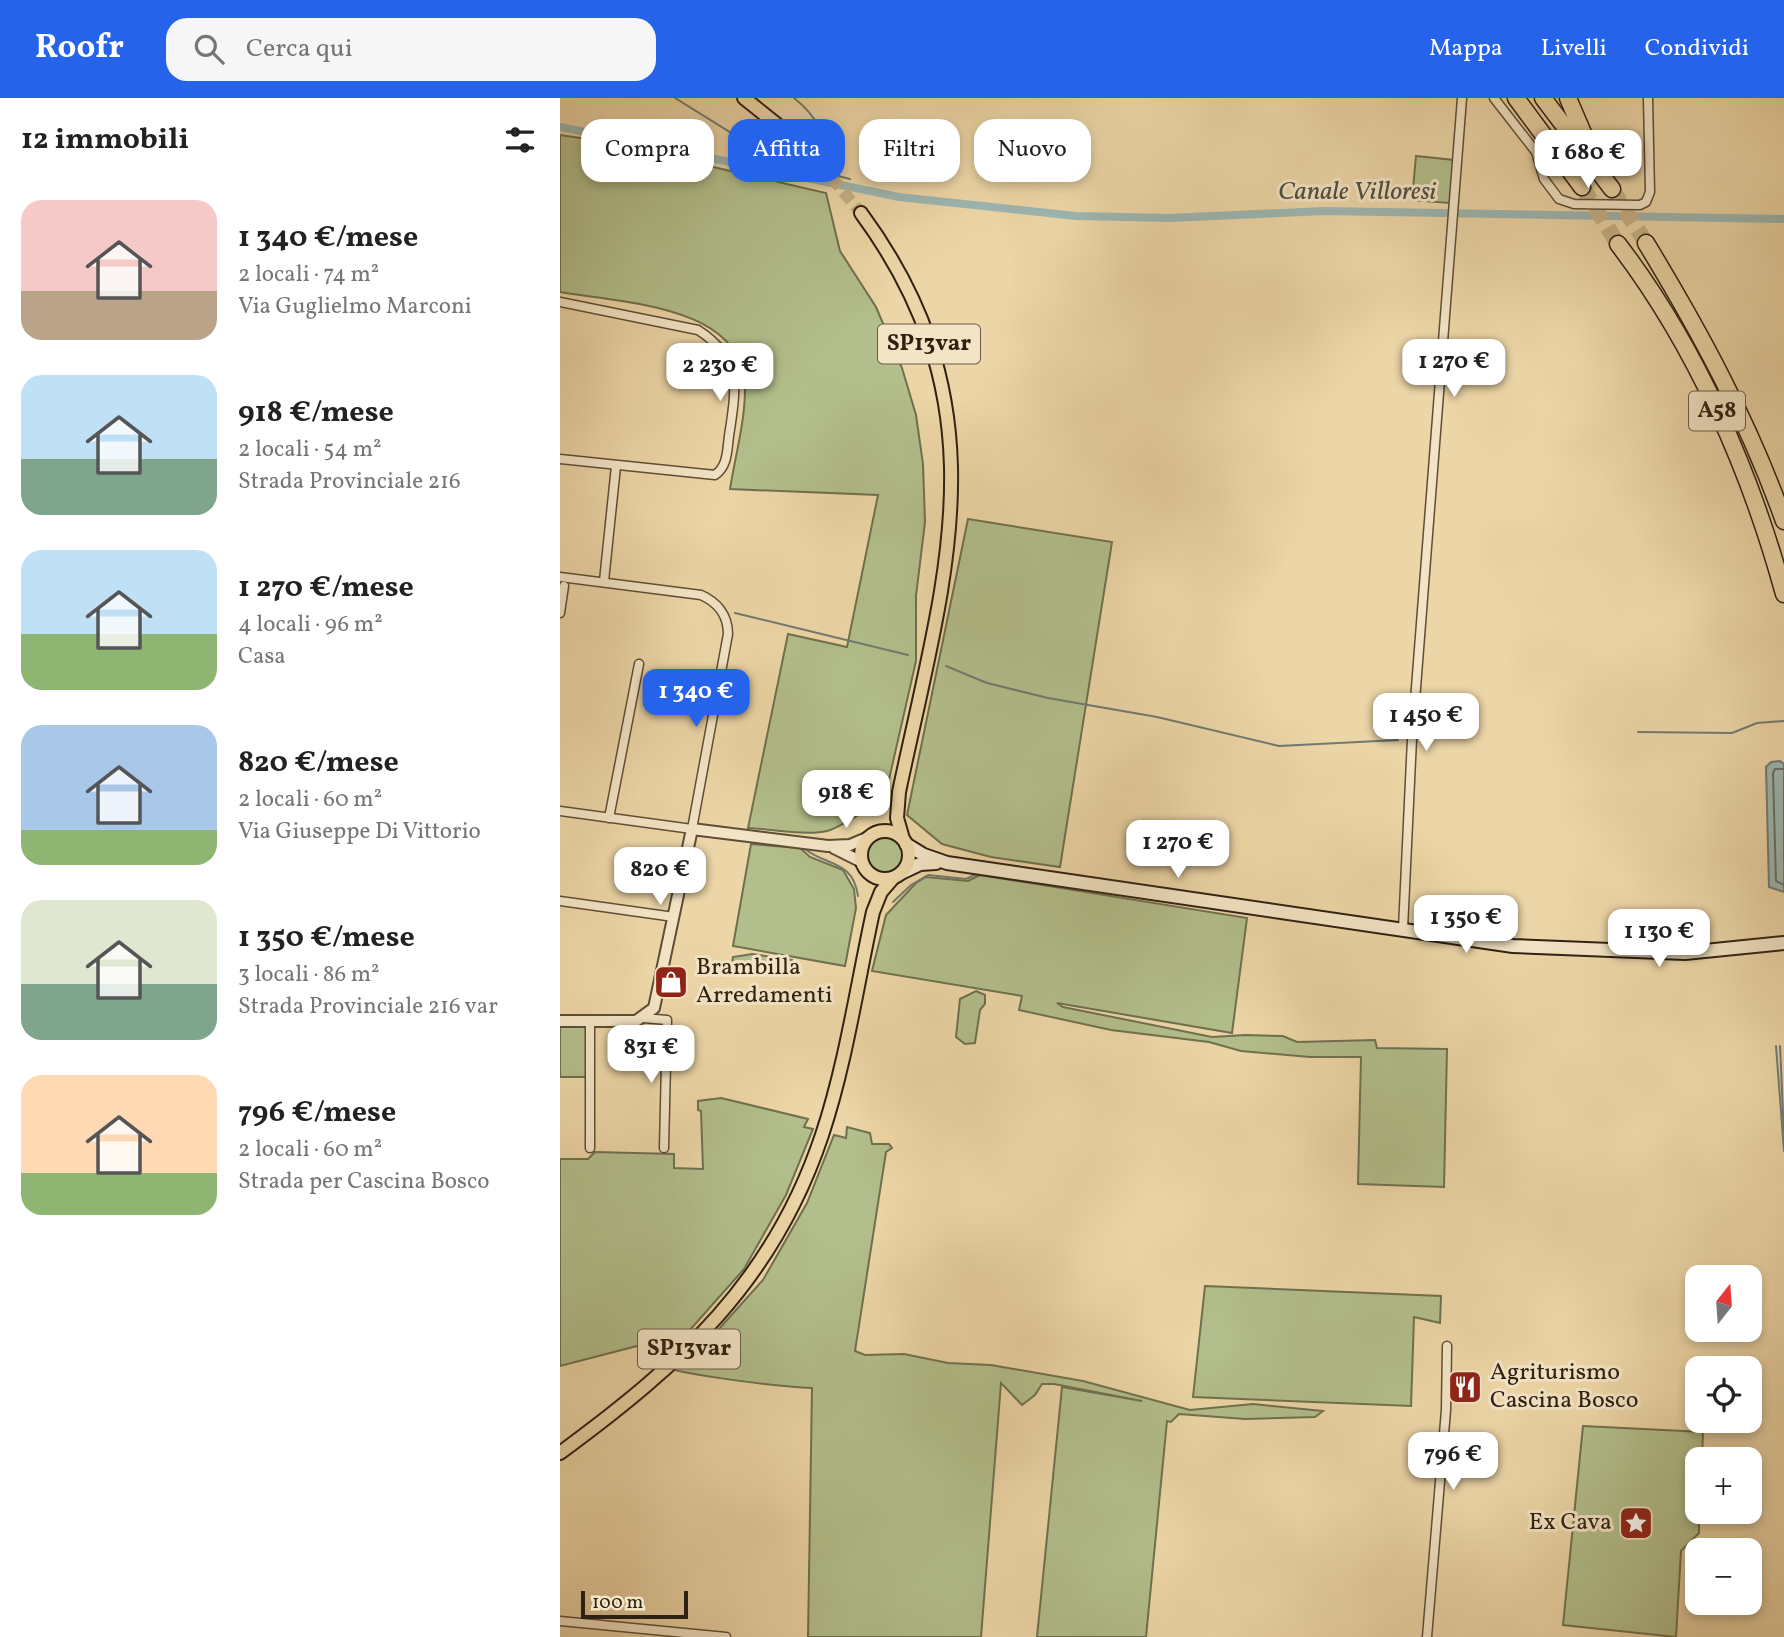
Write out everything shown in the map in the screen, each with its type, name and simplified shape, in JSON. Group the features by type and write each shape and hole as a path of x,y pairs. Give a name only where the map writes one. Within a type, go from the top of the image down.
{"highway":[{"path":"1516,98 1582,187"},
{"path":"1543,98 1612,189 1577,124 1568,98"},
{"name":"A58","path":"1646,243 1726,382 1758,452 1784,521"},
{"name":"A58","path":"1618,244 1669,320 1717,411 1756,507 1784,594"}],"main road":[{"path":"744,98 770,119"},
{"name":"SP13var","path":"560,1453 615,1412 688,1350 736,1296 781,1229 823,1133 873,912 881,892 909,858 897,818 899,792 949,552 953,498 952,453 943,391 922,322 895,266 861,213"},
{"name":"SP13var","path":"873,912 874,890 864,866 862,849 890,816 899,792"},
{"path":"872,835 892,832 922,854 947,863"},
{"path":"864,866 880,878 897,875 920,864 947,863 1533,947 1685,953 1784,943"}],"street":[{"path":"1403,929 1424,575 1462,98"},
{"path":"1494,98 1536,152 1544,179 1559,199 1574,204 1640,205 1646,201 1650,192 1648,98"},
{"path":"560,302 691,327 715,342 732,369 736,392 725,464 721,471 705,476 560,459"},
{"path":"604,581 616,466"},
{"path":"560,577 698,594 720,608 728,634 692,829 655,1005 642,1018"},
{"path":"560,613 564,586"},
{"path":"609,818 639,664"},
{"path":"560,811 828,846 852,845 872,835"},
{"path":"828,846 864,866"},
{"path":"560,901 674,917"},
{"path":"560,1021 642,1018 667,1020 664,1149"},
{"path":"590,1022 590,1148"},
{"path":"1427,1637 1446,1410 1447,1346"},
{"path":"560,1621 726,1637"},
{"path":"621,1637 622,1627"}],"green space":[{"path":"560,135 581,138 581,182 714,182 714,167 728,170 728,182 778,182 826,193 840,251 876,307 902,368 916,415 923,464 925,522 916,596 916,661 885,797 877,810 864,813 827,831 799,833 748,828 788,634 847,647 878,495 730,489 742,427 745,389 740,361 725,340 703,324 675,313 645,305 560,292"},
{"path":"1416,156 1454,160 1450,203 1412,200"},
{"path":"968,519 1112,542 1060,867 991,857 942,844 907,815"},
{"path":"885,835 893,836 899,841 904,847 904,863 899,869 893,874 885,875 877,874 871,869 866,863 865,855 866,847 871,841 877,836"},
{"path":"751,844 800,848 810,857 843,870 854,889 856,908 845,966 733,946"},
{"path":"980,875 1247,918 1232,1033 1057,1003 1063,1007 1212,1037 1283,1036 1297,1042 1375,1040 1377,1048 1447,1049 1444,1187 1358,1184 1361,1057 1310,1057 1241,1051 1209,1042 1111,1030 1019,1010 1022,996 872,971 886,915 916,883 926,877 968,881"},
{"path":"752,954 792,960 790,971 782,973 756,965 731,970 733,957"},
{"path":"976,991 985,995 985,1004 980,1010 975,1043 965,1044 956,1037 960,999"},
{"path":"560,1026 583,1026 587,1030 587,1077 560,1077"},
{"path":"721,1098 808,1119 804,1127 813,1129 786,1195 744,1269 673,1349 692,1359 763,1280 807,1203 834,1135 846,1138 847,1127 870,1133 872,1144 889,1144 892,1148 886,1152 855,1351 865,1355 904,1354 948,1363 991,1365 1083,1381 1190,1410 1253,1404 1323,1411 1315,1417 1245,1419 1179,1414 1171,1422 1167,1421 1146,1637 1037,1637 1062,1387 1142,1401 1054,1384 1042,1384 1035,1395 1022,1405 1001,1383 981,1637 808,1637 812,1388 725,1379 675,1370 646,1360 637,1346 560,1366 560,1159 588,1159 595,1152 674,1154 674,1168 703,1169 701,1111 698,1110 698,1101"},
{"path":"1205,1286 1441,1296 1440,1323 1414,1317 1411,1406 1193,1397"},
{"name":"Ex Cava","path":"1583,1426 1703,1433 1702,1447 1685,1447 1685,1524 1699,1524 1699,1533 1694,1538 1685,1538 1685,1547 1681,1551 1676,1637 1563,1625"}],"water":[{"path":"1780,761 1784,764 1784,892 1769,887 1766,767 1771,762"}],"waterway":[{"path":"675,98 773,159 850,179"},
{"path":"794,98 814,119"},
{"name":"Canale Villoresi","path":"560,127 899,197 1076,216 1169,218 1325,211 1784,219"},
{"path":"735,613 908,655"},
{"path":"946,666 987,683 1048,698 1157,717 1279,746 1398,740"},
{"path":"1638,732 1732,733 1757,723 1784,721"},
{"path":"805,849 845,870 851,876 858,896"},
{"path":"893,902 911,885 928,875 966,879 977,874 1024,880"},
{"path":"1776,1046 1784,1151"},
{"path":"1780,1046 1784,1134"}],"tunnel":[{"path":"835,182 861,213"},
{"path":"1582,187 1618,244"},
{"path":"1612,189 1646,243"}],"place":[{"name":"Brambilla Arredamenti","path":"671,982"},
{"name":"Agriturismo Cascina Bosco","path":"1465,1387"},
{"name":"Ex Cava","path":"1636,1523"}]}
